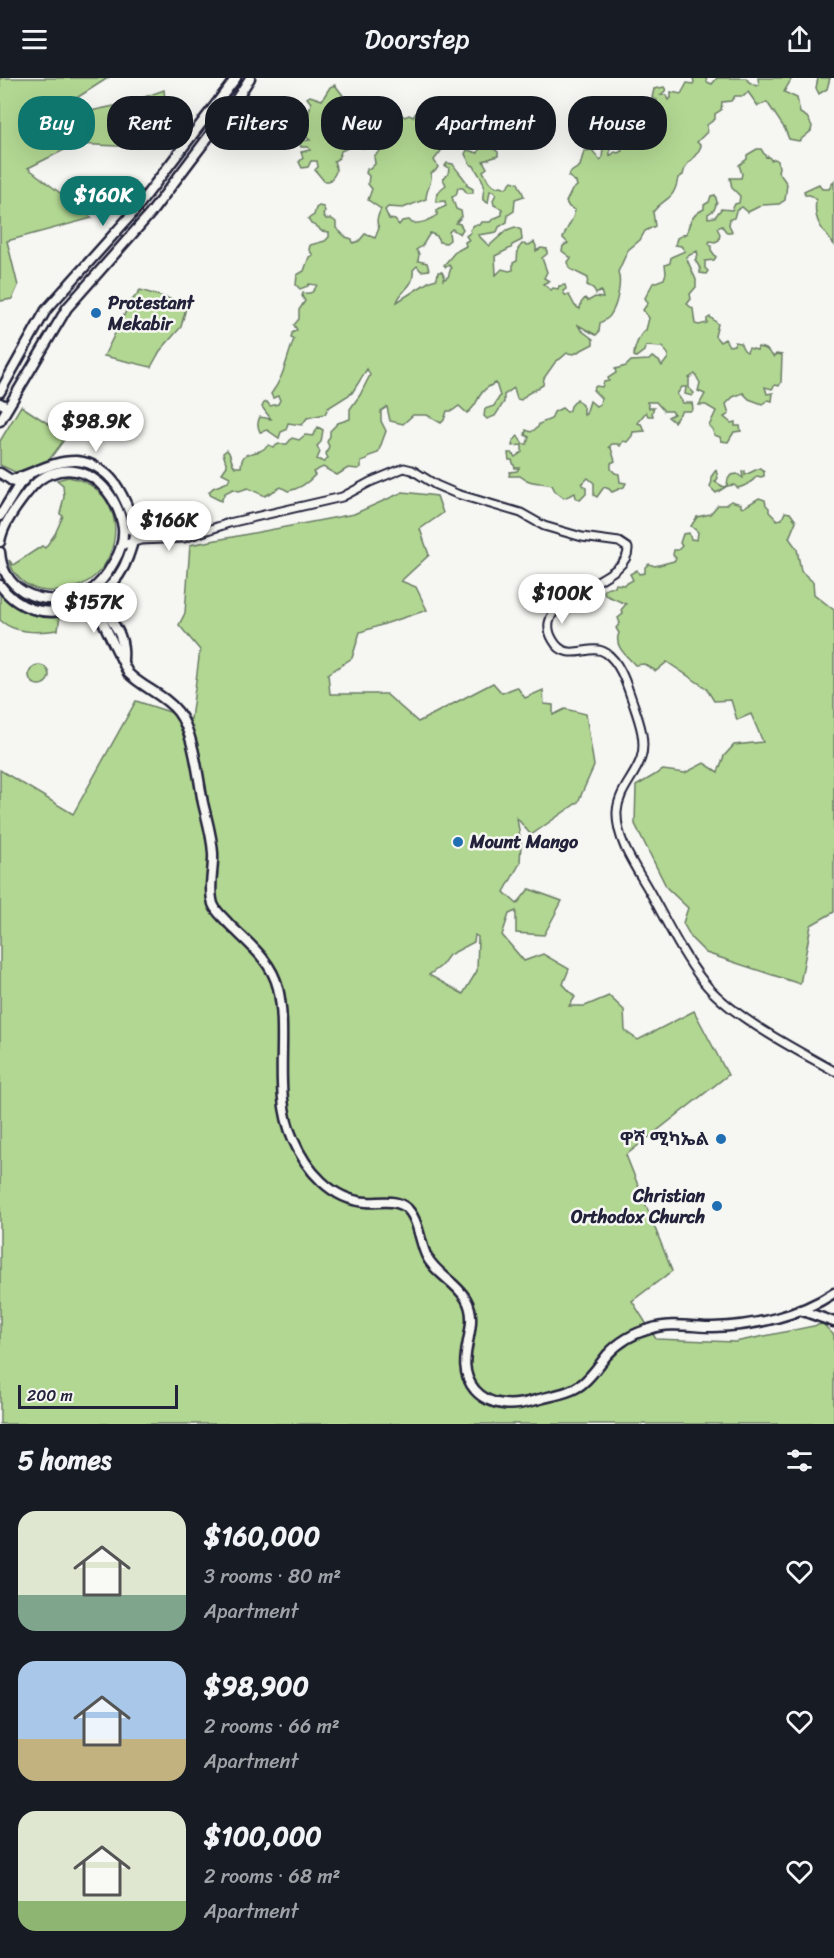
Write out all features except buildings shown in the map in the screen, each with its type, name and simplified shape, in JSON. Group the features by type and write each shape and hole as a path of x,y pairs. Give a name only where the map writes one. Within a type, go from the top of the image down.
{"main road":[{"path":"0,392 50,304 132,214 236,78"},
{"path":"0,421 4,405 67,309 150,214 234,103 250,78"},
{"path":"0,585 18,603 57,612 75,609 95,599 113,584 125,565 133,542 134,530 125,498 114,481 97,467 79,461 62,462 11,480"},
{"path":"0,542 2,528 29,491 50,474 69,470 90,476 104,486 119,509 123,530 122,545 107,574 96,586 85,594 57,600 27,595 15,586 0,558 0,552"},
{"path":"0,473 29,491"},
{"path":"0,516 20,485 31,473"},
{"path":"95,599 96,586"},
{"path":"85,594 95,599 121,634 124,649 123,660 128,673 136,681 167,701 185,724 191,742 213,855 211,888 215,908 268,964 278,988 284,1105 293,1141 311,1169 329,1188 351,1200 389,1202 402,1205 410,1212 425,1254 431,1264 468,1301 471,1318 464,1366 467,1377 476,1391 490,1400 507,1405 562,1394 582,1384 609,1352 622,1342 652,1328 748,1325 800,1310 834,1293"},
{"path":"800,1310 834,1322"}],"street":[{"path":"122,545 184,538 207,529 342,497 404,468 457,494 521,513 544,526 582,537 619,542 628,548 628,555 623,563 579,591 559,607 549,623 552,640 559,648 568,653 600,650 613,659 632,700 643,744 641,758 620,797 617,813 626,849 689,961 704,982 751,1022 834,1071"},
{"path":"123,530 142,533 189,528 207,529"}],"green space":[{"path":"0,78 108,78 80,96 18,96 18,150 64,150 28,168 92,218 7,241 18,286 12,299 0,301"},
{"path":"693,78 706,78 707,82 712,84 717,78 746,78 756,86 759,85 758,78 792,78 784,92 797,98 800,113 807,117 812,126 811,131 799,141 789,139 767,102 758,106 748,92 744,96 735,96 731,101 722,102 721,110 715,114 715,119 707,125 707,132 697,142 701,146 686,166 683,175 678,178 674,191 653,212 655,226 645,231 640,240 628,250 618,272 618,293 610,316 600,323 599,332 596,335 578,325 593,339 593,344 574,354 567,353 556,361 544,378 543,385 521,400 517,399 514,388 504,395 504,402 495,416 487,419 484,416 485,409 494,406 500,396 496,383 484,390 467,413 459,406 452,411 447,411 441,423 427,415 413,415 403,424 390,421 387,407 381,411 381,421 386,431 378,453 361,462 361,467 358,469 348,468 337,475 323,467 313,472 315,475 299,487 288,491 281,487 265,496 248,488 239,491 233,489 225,493 221,501 211,496 209,492 213,488 228,482 230,477 222,473 227,466 223,453 227,450 235,467 241,467 243,458 247,454 261,451 269,445 273,447 287,444 292,438 299,440 305,435 313,436 318,427 323,430 321,442 317,446 320,452 317,459 324,462 328,458 326,454 330,431 338,423 350,419 350,409 370,375 367,369 352,393 328,408 325,414 307,418 302,425 288,423 286,430 281,432 279,438 267,430 260,432 258,428 260,417 271,419 262,407 264,403 267,402 270,406 278,404 280,400 278,396 273,398 271,394 279,381 294,339 291,338 292,333 297,330 294,325 299,319 299,310 305,301 303,293 312,292 317,285 309,284 300,289 296,285 297,275 304,271 309,257 313,255 309,250 310,245 325,241 329,237 329,232 321,231 308,219 314,215 316,208 323,207 325,211 323,215 326,219 336,222 336,228 352,239 353,243 359,241 365,234 375,238 379,228 377,221 381,209 368,200 372,189 368,184 369,176 366,173 367,169 375,164 374,156 380,150 403,150 403,116 413,117 415,114 415,150 441,151 434,160 438,167 431,173 426,199 403,208 388,207 385,210 389,219 395,220 399,225 402,221 422,222 437,215 437,210 446,206 445,201 436,202 436,197 446,185 443,179 448,174 449,168 445,166 447,163 453,164 467,183 466,185 473,189 473,193 467,193 463,188 458,188 456,195 452,197 456,209 461,211 462,216 456,223 460,224 463,229 460,234 452,229 449,232 450,240 446,243 439,242 437,236 430,233 422,246 416,250 419,254 418,261 427,263 429,270 421,271 417,266 413,270 410,284 397,302 437,279 438,272 442,272 443,280 448,277 451,268 449,265 446,267 444,265 455,252 466,246 465,242 469,240 466,236 474,225 490,222 502,215 502,209 494,205 493,200 496,194 494,191 490,191 488,203 483,200 483,182 465,154 467,150 478,153 479,150 495,150 498,156 483,161 487,168 483,171 489,182 496,187 506,188 512,181 518,183 524,196 515,199 514,211 508,215 507,222 499,227 497,232 478,235 489,246 507,230 515,227 521,230 522,240 495,256 496,275 502,269 513,270 513,263 517,261 518,249 522,244 529,245 534,242 536,251 541,248 547,249 547,254 542,258 547,272 544,278 549,281 543,284 551,290 565,285 566,289 563,291 565,295 569,295 575,306 580,309 585,298 588,301 595,297 603,298 601,291 596,294 593,288 587,285 588,278 570,269 568,262 571,258 562,251 563,246 568,243 563,238 575,210 566,202 572,190 577,186 576,182 568,176 580,166 584,151 592,150 600,160 603,150 610,150 610,156 621,150 667,150 667,98 668,100 671,98 671,92 681,94 687,83 693,84"},
{"path":"818,78 830,78 827,89 819,94 816,88"},
{"path":"335,85 343,96 324,96 330,87"},
{"path":"664,87 666,90 661,95 666,95 652,96 654,89"},
{"path":"164,90 165,96 147,96"},
{"path":"310,96 321,100 321,150 343,150 339,158 334,161 335,174 329,181 324,181 315,170 318,167 317,161 311,161 308,167 302,168 299,162 303,158 301,152 310,150"},
{"path":"107,107 107,146 95,145 95,110"},
{"path":"761,149 771,160 778,161 778,171 787,184 785,200 779,204 762,205 748,212 742,207 736,211 734,218 730,219 731,233 727,233 722,226 717,228 720,234 719,240 709,243 716,257 714,260 705,261 705,268 708,271 706,274 700,273 695,260 698,255 697,251 686,257 696,280 696,287 690,294 691,299 687,304 693,309 695,324 707,323 710,317 718,324 715,336 720,342 725,339 729,346 734,345 735,342 740,343 747,352 749,348 757,350 758,347 766,349 774,357 776,354 782,355 779,386 775,385 772,389 765,387 767,394 773,393 772,401 768,400 762,404 749,399 743,393 733,397 726,404 729,414 724,417 731,423 735,422 735,426 740,426 741,431 734,432 728,442 721,441 709,426 716,411 706,405 699,405 705,394 698,391 700,383 695,374 689,378 689,388 694,393 692,396 685,394 686,387 682,387 677,394 683,403 692,403 693,409 682,411 674,422 668,417 674,414 672,411 664,411 656,402 647,402 649,408 654,408 653,416 648,416 646,412 637,423 641,424 645,431 633,432 627,442 623,441 620,446 612,444 609,447 615,461 611,463 611,469 619,474 620,482 626,483 624,487 612,492 604,487 597,497 594,495 594,483 588,478 582,484 586,488 586,494 580,500 576,498 575,493 564,498 555,491 552,485 531,482 520,476 509,476 510,472 517,471 519,468 515,468 512,460 509,460 508,453 512,453 515,457 522,452 522,445 512,446 518,436 523,444 527,444 529,437 525,435 526,430 531,432 539,424 551,419 554,412 562,408 567,412 577,399 584,408 584,415 586,414 590,401 596,406 600,404 601,398 593,390 596,386 602,387 604,382 609,381 608,378 616,373 615,369 626,366 631,361 649,360 652,357 662,366 668,354 662,347 646,346 644,351 634,356 637,342 646,330 649,318 643,310 648,303 645,298 653,283 664,279 665,265 670,263 671,257 685,251 681,246 675,245 677,238 687,233 692,219 704,209 704,205 709,202 711,196 715,195 717,202 714,210 708,214 708,218 715,217 721,209 732,210 735,204 739,203 740,196 732,188 730,178 741,178 739,165 747,159 747,155"},
{"path":"834,181 834,245 817,219 816,200 810,195 805,195 804,191 819,184 822,189 829,189"},
{"path":"140,290 187,304 181,327 160,351 151,367 104,356 130,303"},
{"path":"21,406 67,436 49,460 31,469 15,472 0,465 0,441"},
{"path":"760,468 764,476 757,476 741,487 727,486 716,493 710,487 711,477 716,470 718,478 715,482 724,487 731,475 737,474 743,478 742,472 745,471 745,475"},
{"path":"68,477 92,486 107,502 114,522 113,544 105,564 90,580 68,590 40,590 20,579 9,560 13,565 42,546 45,548 55,534 63,516 60,514 64,497 63,485 57,480"},
{"path":"403,492 437,496 443,513 420,529 429,555 401,581 416,587 427,610 360,632 352,658 328,674 330,694 386,694 418,722 493,683 502,693 517,687 525,698 543,690 544,704 553,705 553,715 565,709 586,714 594,766 578,802 531,835 517,818 521,843 520,863 504,892 517,904 529,889 562,901 544,935 516,933 516,911 509,914 502,935 524,961 543,954 569,969 563,984 575,997 569,1006 585,1006 609,996 624,1010 625,1031 638,1040 694,1011 728,1075 626,1155 672,1271 632,1301 656,1339 735,1342 823,1324 834,1335 834,1424 0,1424 0,770 73,814 136,701 191,719 200,650 179,625 185,613 190,545 354,514","holes":["475,935 478,937 477,971 463,994 429,975 441,966 449,955 474,942"]},
{"path":"759,498 765,500 769,512 777,520 782,519 785,512 790,513 796,521 789,538 797,549 801,571 813,582 814,594 834,610 834,912 811,925 800,984 706,953 692,939 683,923 688,908 667,888 635,824 636,786 663,770 685,773 704,763 718,772 724,756 734,745 763,742 751,714 737,720 731,700 714,701 706,688 667,662 656,671 644,664 635,665 618,642 619,633 616,628 620,623 618,618 623,614 621,610 626,604 605,595 604,590 633,580 630,574 637,570 639,574 645,573 645,567 649,564 655,566 674,561 676,558 673,555 674,550 682,546 680,543 683,534 689,533 691,539 697,540 698,532 691,526 697,517 710,514 718,505 725,505 731,501 741,504 743,508"},
{"path":"0,589 13,602 27,610 60,616 58,630 28,631 6,625 0,620"},
{"path":"39,665 46,668 49,675 46,682 39,685 32,682 29,675 32,668"}],"place":[{"name":"Protestant Mekabir","path":"96,313"},
{"name":"Mount Mango","path":"458,842"},
{"name":"ዋሻ ሚካኤል","path":"721,1139"},
{"name":"Christian Orthodox Church","path":"717,1206"}]}
